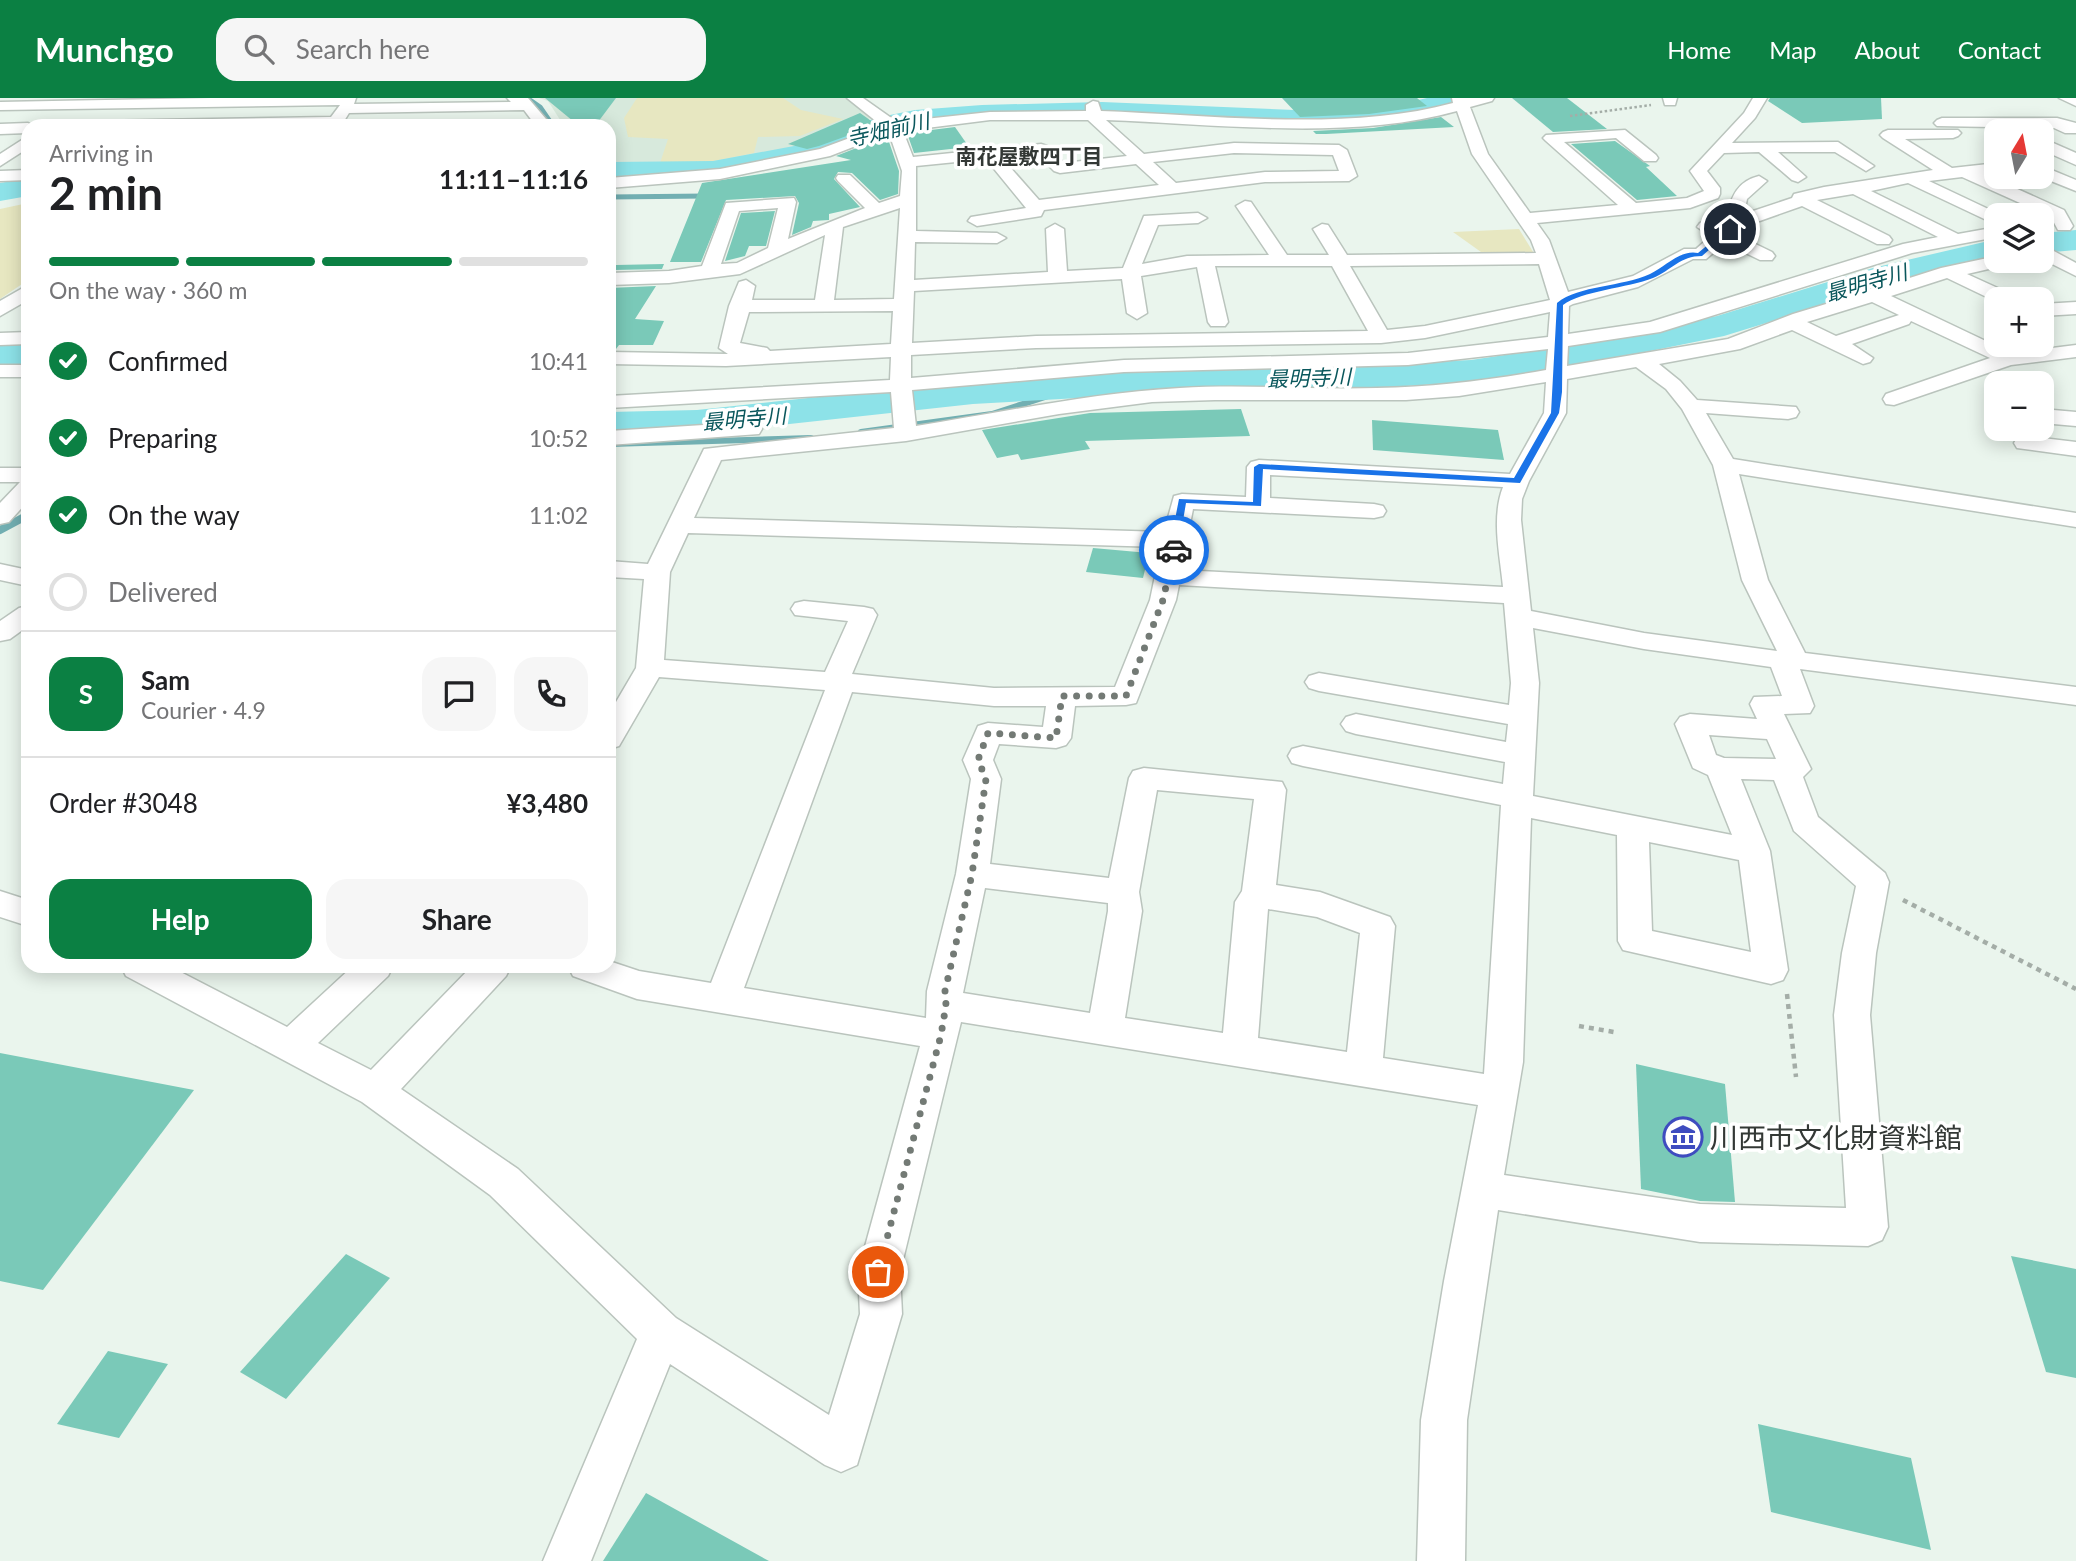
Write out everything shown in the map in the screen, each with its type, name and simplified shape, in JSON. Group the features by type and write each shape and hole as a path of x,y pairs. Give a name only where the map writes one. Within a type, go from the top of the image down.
{"street":[{"path":"854,98 888,123 910,172 901,349 904,413"},
{"path":"616,182 720,174 824,153 888,123 899,113 959,104 1093,108 1212,104 1284,116 1399,110 1487,98"},
{"path":"1526,219 1690,203 1712,194 1712,188 1698,171 1750,116 1760,98"},
{"path":"2066,98 2076,102"},
{"path":"195,119 217,99"},
{"path":"0,106 87,101 217,99 343,111 391,112 441,107 493,110 521,102 537,119"},
{"path":"61,118 87,101"},
{"path":"616,168 708,168 812,148 888,123 1015,116 1093,108 1171,117 1321,124 1396,119 1457,102"},
{"path":"1441,1561 1444,1420 1465,1281 1505,1062 1525,683 1509,520 1510,499 1517,481 1555,413 1560,297 1540,240 1480,154 1457,102"},
{"path":"1093,108 1139,158 1172,188"},
{"path":"1971,110 1980,116 2076,116"},
{"path":"254,119 343,111"},
{"path":"1015,116 1060,168 1210,150 1339,150"},
{"path":"1171,117 1210,150"},
{"path":"2054,122 2065,128 2076,128"},
{"path":"1984,125 1942,123 1984,160"},
{"path":"1035,206 1265,177 1349,176 1339,150 1321,124"},
{"path":"0,129 21,128"},
{"path":"1632,209 1550,138 1620,133 1650,158"},
{"path":"1963,142 1888,135 1956,172 2058,214 2070,225"},
{"path":"906,162 990,154 1033,139"},
{"path":"1762,147 1798,177"},
{"path":"1719,148 1838,147 1866,166"},
{"path":"0,161 18,148"},
{"path":"2054,151 2069,155 2076,162"},
{"path":"977,220 1035,212 1035,206 990,154"},
{"path":"2054,164 2076,162"},
{"path":"1734,219 1748,219 1800,198 1824,192 1984,170"},
{"path":"0,176 21,175"},
{"path":"2054,176 2076,186"},
{"path":"844,178 876,210"},
{"path":"1910,178 1984,214"},
{"path":"616,358 726,360 1036,342 1381,337 1425,332 1559,304 1568,297 1619,287 1652,276 1690,253 1700,255 1730,229 1739,197 1759,181"},
{"path":"1854,189 1955,239"},
{"path":"1800,198 1886,247 1984,290"},
{"path":"616,279 669,277 740,268 835,224 908,199"},
{"path":"710,270 733,207 808,201"},
{"path":"778,250 789,202"},
{"path":"1690,203 1697,208 1705,227 1766,256"},
{"path":"1243,211 1282,260"},
{"path":"1137,313 1131,274 1135,258 1147,239 1150,220 1198,218"},
{"path":"824,305 835,224"},
{"path":"1055,229 1058,277"},
{"path":"1322,229 1381,337"},
{"path":"616,438 790,427 904,413 1150,396 1406,394 1478,389 1653,328 1830,276 1886,247 1984,234"},
{"path":"906,236 997,238"},
{"path":"2054,253 2076,250"},
{"path":"739,306 824,305 851,314 903,295 1058,277 1131,274 1153,265 1282,260 1482,261 1546,258"},
{"path":"2054,259 2076,270"},
{"path":"754,261 729,348 792,357"},
{"path":"1205,262 1217,322"},
{"path":"616,452 668,449 712,454 1125,366 1408,359 1641,361 1687,355 1740,342 1875,295 1984,265"},
{"path":"1830,276 2008,359"},
{"path":"0,310 21,296"},
{"path":"2054,309 2076,308"},
{"path":"1836,343 1902,320"},
{"path":"1792,322 1863,358"},
{"path":"0,339 21,338"},
{"path":"1894,399 2008,359 2076,351"},
{"path":"1641,361 1673,385 1691,406 1725,466 1755,580 1788,660 1800,706 1764,704 1797,769 1721,768 1704,761 1690,724 1777,730"},
{"path":"0,371 21,371"},
{"path":"616,402 904,413"},
{"path":"1691,406 1788,412"},
{"path":"2054,417 2076,419"},
{"path":"2025,443 2076,449"},
{"path":"616,724 650,668 657,572 712,454"},
{"path":"1725,466 2076,520"},
{"path":"1258,504 1259,467 1517,481"},
{"path":"0,475 21,475"},
{"path":"0,517 21,494"},
{"path":"650,668 993,697 1126,696 1163,600 1182,501 1374,511"},
{"path":"679,525 1176,540"},
{"path":"616,569 657,572"},
{"path":"0,572 21,576"},
{"path":"1169,577 1518,607 1644,641 2076,696"},
{"path":"722,1000 864,615 804,609"},
{"path":"0,633 21,619"},
{"path":"1319,682 1523,717"},
{"path":"151,973 375,1091 504,1182 661,1333 841,1449 881,1314 878,1272 943,1020 945,991 972,874 986,779 978,760 988,733 1056,738 1062,696"},
{"path":"1356,724 1520,755"},
{"path":"1303,756 1754,851"},
{"path":"1633,827 1635,941 1771,970 1754,851 1721,768"},
{"path":"1483,1190 1699,1223 1868,1227 1852,1015 1859,953 1873,882 1805,823 1785,770"},
{"path":"1105,1029 1125,911 1123,892 1144,778 1271,790 1258,895 1252,902 1239,1052"},
{"path":"972,874 1123,892"},
{"path":"1258,895 1320,905 1378,926 1363,1070"},
{"path":"290,1046 368,973"},
{"path":"375,1091 487,973"},
{"path":"604,973 637,985 722,1000 943,1020 1105,1029 1500,1093"},
{"path":"567,1561 661,1333"}],"path":[{"path":"1872,888 1921,908 2076,989"},
{"path":"1771,970 1785,977 1796,1077"},
{"path":"1579,1026 1614,1032"}],"shaded area":[{"path":"539,98 850,98 875,116 806,147 704,166 616,168 616,119 560,119 548,101"}],"green space":[{"path":"637,98 783,98 801,110 843,119 800,136 758,137 754,153 703,163 660,163 668,139 628,137 624,118"},
{"path":"21,204 21,285 0,299 0,209"},
{"path":"1519,229 1535,255 1488,257 1453,232"}],"building":[{"path":"545,98 616,98 600,119 570,119"},
{"path":"1282,98 1417,98 1427,106 1369,114 1300,117"},
{"path":"1512,98 1567,98 1607,129 1553,132"},
{"path":"1770,98 1881,98 1882,119 1802,123 1768,101"},
{"path":"860,113 877,125 807,149 788,144"},
{"path":"1441,117 1454,127 1326,134 1316,134 1313,131 1373,128"},
{"path":"955,127 969,147 914,153 907,133"},
{"path":"887,136 899,171 898,194 880,200 852,173 838,172 834,179 860,207 829,214 829,220 813,221 811,227 792,235 799,203 795,196 726,200 701,262 670,262 702,183 851,160 836,156"},
{"path":"1615,141 1650,166 1646,167 1677,196 1637,200 1571,144"},
{"path":"775,211 766,246 749,246 745,256 725,261 741,213"},
{"path":"664,264 662,269 616,270 616,265"},
{"path":"656,286 635,319 664,321 653,345 619,345 616,349 616,288"},
{"path":"1241,409 1250,436 1085,441 1090,449 1021,460 1018,454 997,458 982,430 1090,413"},
{"path":"1372,420 1498,430 1504,460 1373,450"},
{"path":"1093,548 1149,553 1143,578 1086,572"},
{"path":"0,1053 194,1090 43,1290 0,1281"},
{"path":"1636,1064 1725,1084 1735,1202 1700,1201 1641,1189"},
{"path":"346,1254 390,1278 286,1399 240,1372"},
{"path":"2011,1256 2076,1269 2076,1378 2046,1372"},
{"path":"108,1351 168,1364 119,1438 57,1424"},
{"path":"1758,1424 1911,1458 1931,1550 1771,1512"},
{"path":"646,1493 769,1561 603,1561"}],"waterway":[{"path":"527,98 540,107 548,119"},
{"name":"寺畑前川","path":"616,171 713,170 818,150 846,136 915,118 982,113 1102,110 1344,120 1379,117 1463,98"},
{"name":"寺畑前川","path":"0,192 21,188"},
{"path":"616,197 706,196"},
{"name":"最明寺川","path":"2054,242 2076,240"},
{"name":"最明寺川","path":"616,424 697,422 973,392 1079,386 1311,380 1471,371 1572,356 1724,325 1885,275 1984,252"},
{"name":"最明寺川","path":"0,355 21,354"},
{"path":"861,432 992,414 1079,386"},
{"path":"616,444 811,438"},
{"path":"0,530 21,519"}],"way so far":[{"path":"878,1272 941,1035 946,1005 945,991 972,874 986,779 978,760 988,733 1056,738 1062,696 1126,696 1163,600 1174,550"}],"place":[{"name":"川西市文化財資料館","path":"1683,1137"}],"district":[{"name":"南花屋敷四丁目","path":"1029,155"}],"route":[{"path":"1174,550 1182,501 1258,504 1259,467 1517,481 1555,413 1558,392 1559,304 1568,297 1619,287 1652,276 1690,253 1700,255 1730,229"}]}
